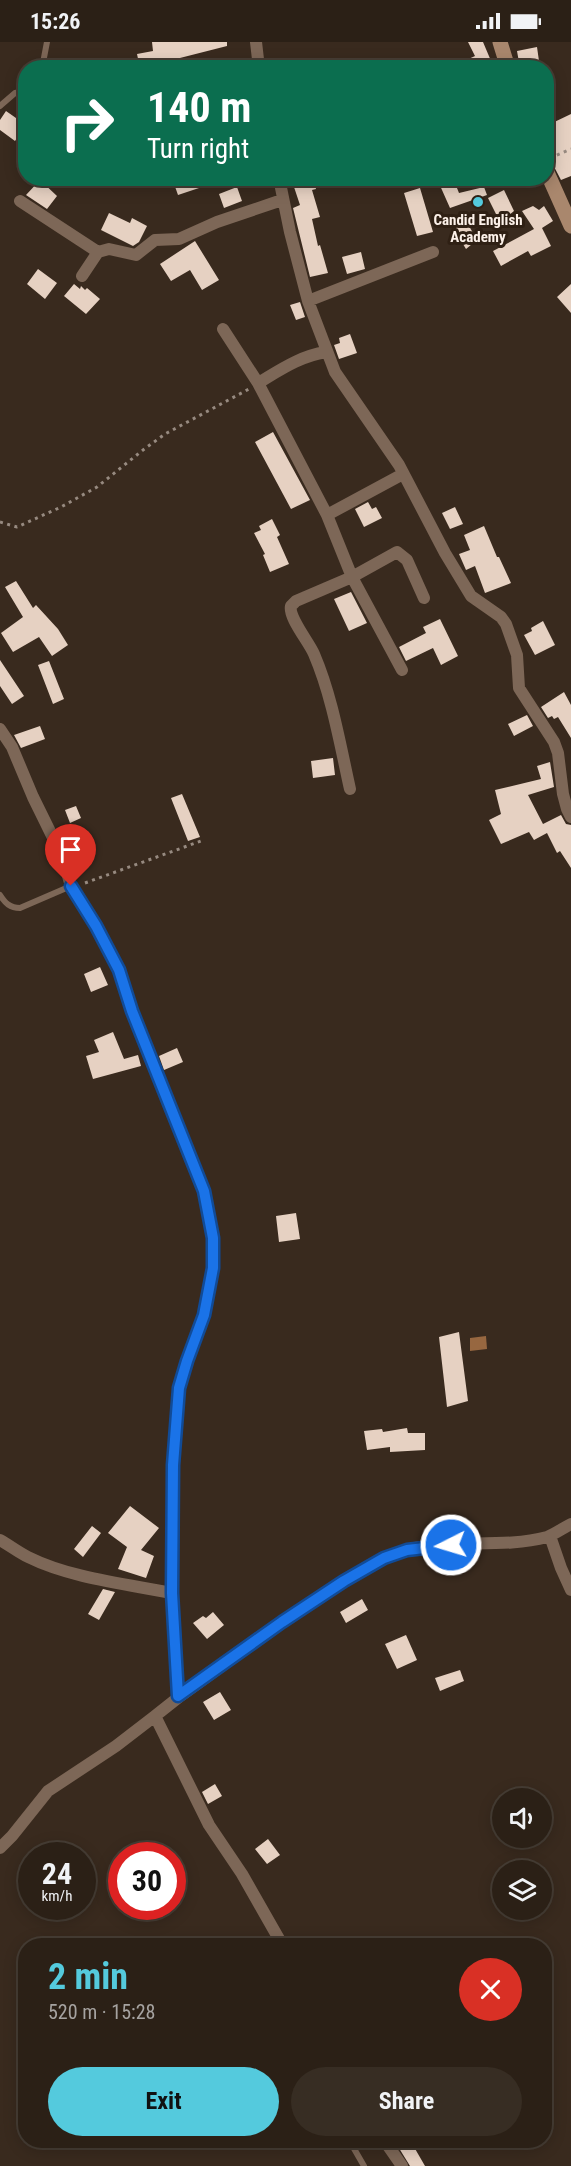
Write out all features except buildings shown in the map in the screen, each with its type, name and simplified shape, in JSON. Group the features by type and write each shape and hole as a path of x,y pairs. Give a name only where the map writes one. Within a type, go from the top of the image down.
{"main road":[{"path":"500,42 506,60"},
{"path":"553,186 571,226"}],"street":[{"path":"256,42 258,60"},
{"path":"280,186 308,302 334,372 377,432 403,474 471,596 501,617 506,624 517,656 519,688 554,742 558,753 563,794 571,817"},
{"path":"82,276 98,252 109,249 136,255 155,240 179,239 217,222 282,200"},
{"path":"20,201 98,252"},
{"path":"308,302 433,252"},
{"path":"224,329 258,383 327,514 352,577 402,670"},
{"path":"258,383 296,360 326,352"},
{"path":"327,514 403,474"},
{"path":"350,789 324,681 314,653 290,610 296,601 352,577 397,552 407,560 424,598"},
{"path":"0,729 12,747 62,856 72,888 96,926 119,970 132,1011 204,1191 210,1215 213,1268 209,1293 179,1388 173,1465 172,1593 178,1696"},
{"path":"0,1848 48,1791 116,1746 178,1696 282,1622 384,1558 407,1550 431,1546 530,1540 550,1536 571,1524"},
{"path":"550,1536 571,1590"},
{"path":"0,1540 42,1563 72,1572 172,1593"},
{"path":"155,1716 209,1825 242,1874 278,1938"},
{"path":"390,2148 402,2166"}],"lane":[{"path":"44,60 47,42"},
{"path":"0,106 18,92"},
{"path":"0,895 8,905 20,908 72,888"},
{"path":"354,2148 364,2166"}],"path":[{"path":"554,156 571,148"},
{"path":"0,522 16,527 61,507 97,487 165,434 258,383"},
{"path":"72,888 201,841"}],"shaded area":[{"path":"486,1336 487,1349 470,1351 470,1338"}],"place":[{"name":"Candid English Academy","path":"478,202"}],"route":[{"path":"71,886 96,926 119,970 132,1011 169,1098 204,1191 210,1215 213,1268 204,1315 179,1388 173,1465 172,1593 178,1696 282,1622 384,1558 407,1550 451,1545"}]}
